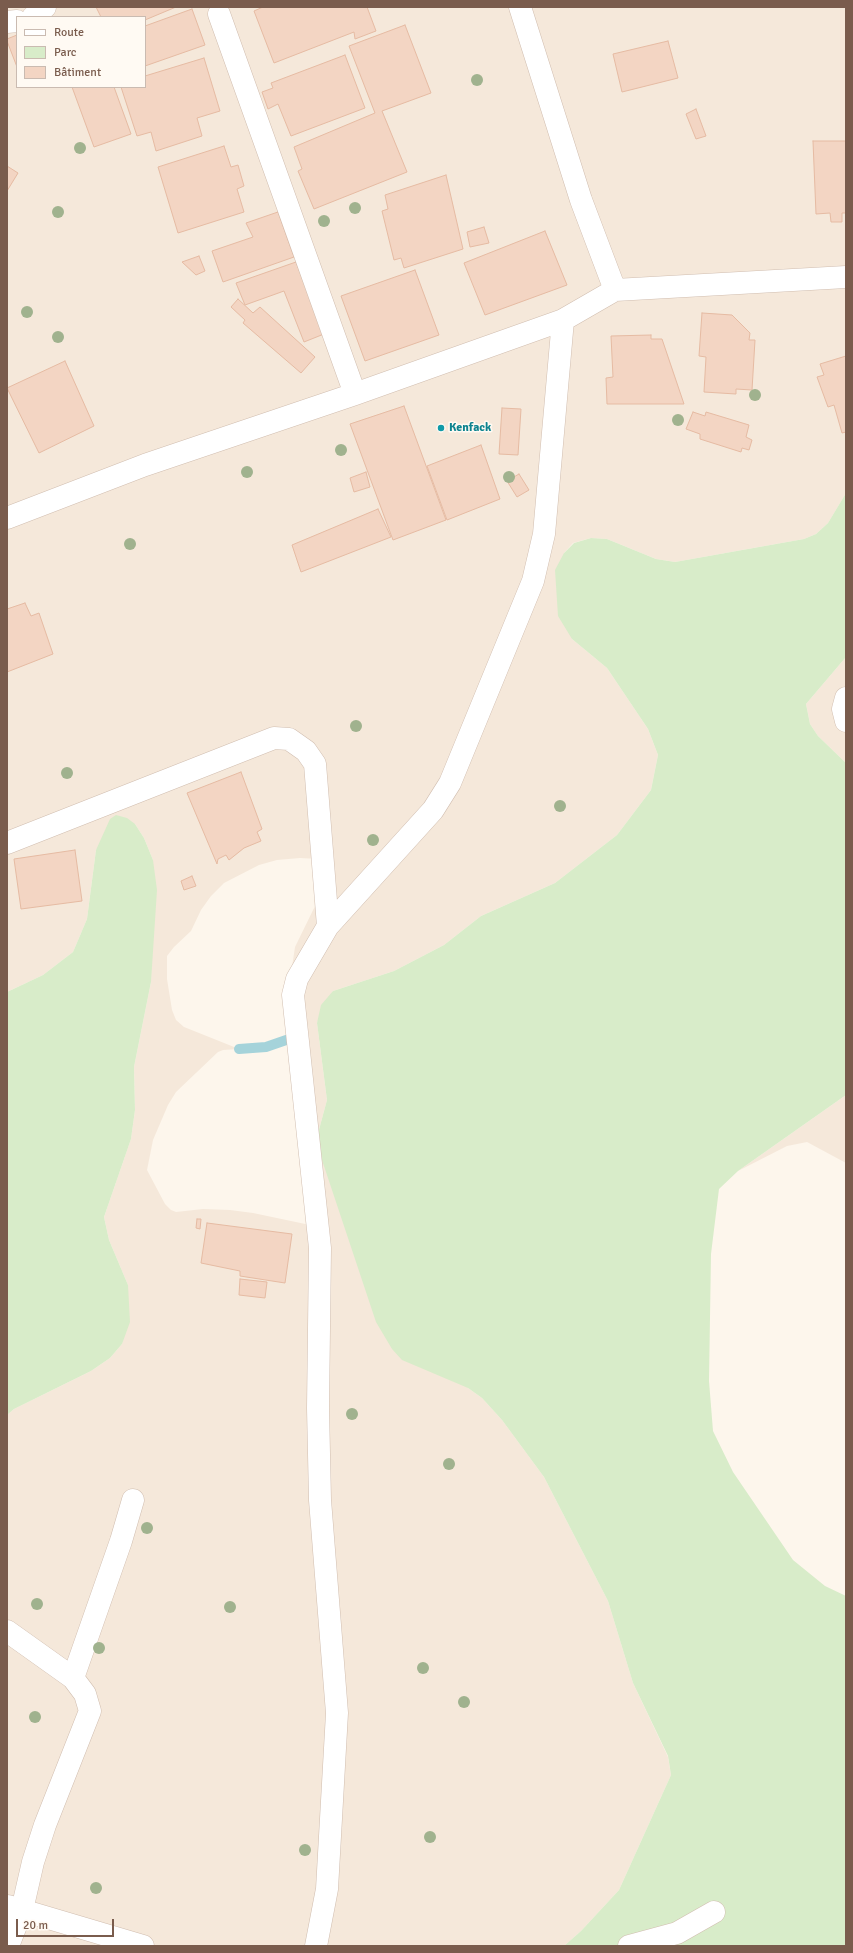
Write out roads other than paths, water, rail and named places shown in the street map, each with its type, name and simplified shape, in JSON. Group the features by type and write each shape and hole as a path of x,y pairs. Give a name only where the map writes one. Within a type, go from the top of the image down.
{"street":[{"path":"34,16 45,7"},
{"path":"520,7 581,200 615,290"},
{"path":"219,14 355,394"},
{"path":"8,514 144,465 355,394 563,320 615,290 846,277"},
{"path":"316,1946 326,1889 337,1713 320,1500 318,1408 320,1248 293,995 297,980 328,926 433,810 450,783 533,580 544,534 563,320"},
{"path":"846,698 843,709 846,720"},
{"path":"7,844 274,738 289,739 306,750 315,764 328,926"},
{"path":"72,1678 121,1541 133,1500"},
{"path":"7,1631 72,1678 85,1694 90,1710 44,1825 33,1862 14,1908 8,1946"},
{"path":"14,1908 142,1946"},
{"path":"629,1946 677,1933 714,1912"}],"waterway":[{"path":"239,1049 266,1047 292,1038"}],"place":[{"name":"Kenfack","path":"441,428"}]}
